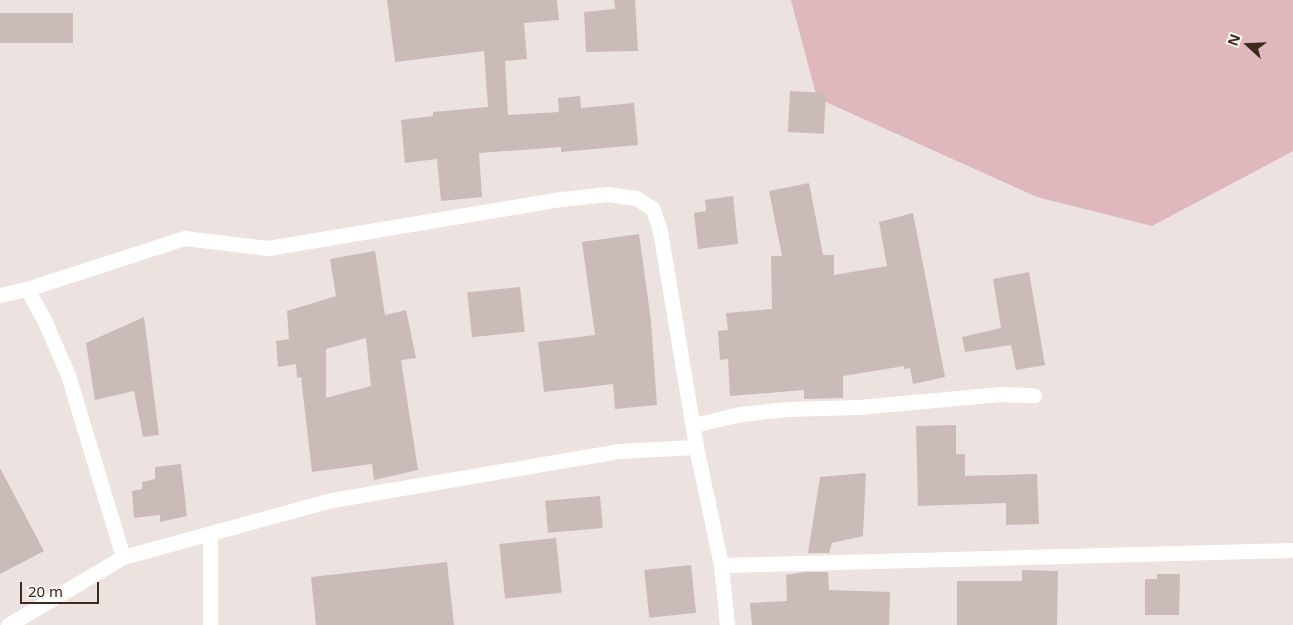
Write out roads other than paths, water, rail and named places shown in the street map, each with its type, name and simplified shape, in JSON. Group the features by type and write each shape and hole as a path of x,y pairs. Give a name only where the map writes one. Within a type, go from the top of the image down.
{"street":[{"path":"0,295 27,289 184,238 268,248 562,199 607,194 636,198 653,209 660,232 696,446 721,564 727,625"},
{"path":"27,289 68,375 123,557"},
{"path":"694,426 740,414 788,409 859,407 999,394 1034,396"},
{"path":"8,625 123,557 332,500 428,482 618,451 696,446"},
{"path":"210,534 210,625"},
{"path":"721,564 1293,550"}]}
